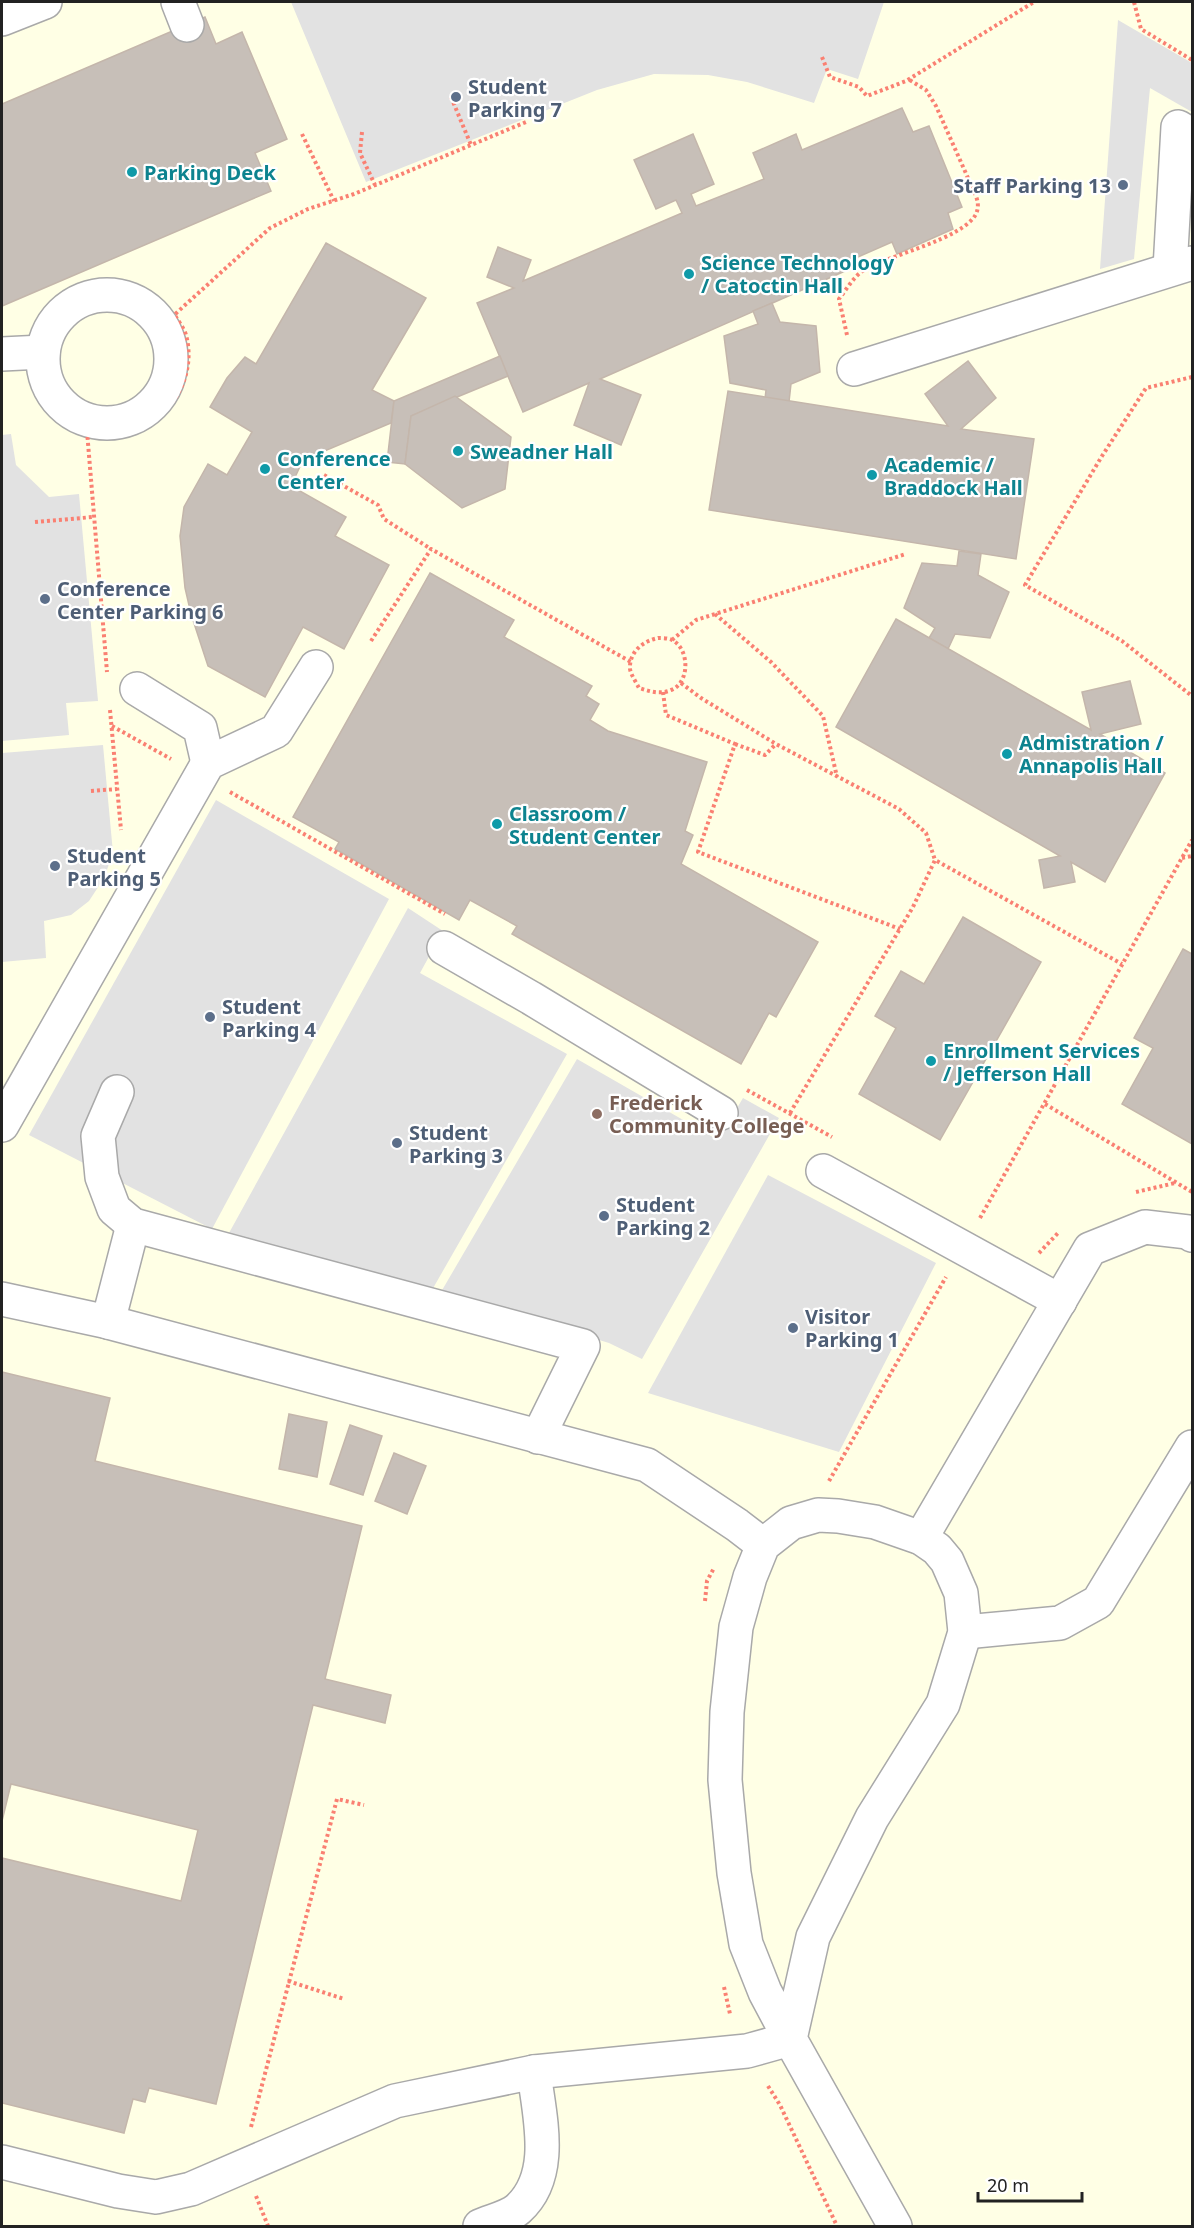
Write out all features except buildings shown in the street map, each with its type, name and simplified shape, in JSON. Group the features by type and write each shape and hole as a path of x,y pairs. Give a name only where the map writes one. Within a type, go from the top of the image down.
{"lane":[{"path":"2,19 45,2"},
{"path":"854,369 1181,266 1178,127 1192,135"},
{"path":"116,294 137,301 155,315 168,320 167,334 171,356 168,379 158,399 141,414 120,422 86,425 58,402 46,383 42,361 45,339 56,319 72,303 93,295 116,294"},
{"path":"2,354 43,352"},
{"path":"2,1125 208,763 276,731 316,667"},
{"path":"118,690 200,728 208,763"},
{"path":"448,933 531,998 721,1113"},
{"path":"117,1092 98,1136 102,1177 114,1209 133,1225 584,1346 538,1437"},
{"path":"823,1171 1060,1301"},
{"path":"108,1322 133,1225"},
{"path":"921,1538 1090,1249 1144,1227 1188,1232 1192,1235"},
{"path":"2,1299 108,1322 647,1465 763,1545"},
{"path":"965,1632 1060,1623 1098,1602 1192,1447"},
{"path":"790,2039 813,1937 872,1818 943,1704 965,1632 961,1593 947,1561 938,1549 921,1538 875,1522 838,1516 818,1515 792,1523 763,1545 750,1577 736,1627 727,1712 725,1780 734,1873 746,1944 765,1992 790,2039 895,2226"},
{"path":"2,2162 118,2191 156,2197 191,2189 395,2101 534,2072 747,2050 790,2039"},
{"path":"480,2226 517,2210 537,2184 542,2152 534,2072"}],"path":[{"path":"822,57 830,76 859,87 867,96 908,80 1034,2"},
{"path":"1134,2 1140,29 1192,60"},
{"path":"854,369 839,299 862,271 949,234 968,223 975,215 978,206 976,195 936,106 926,90 908,80"},
{"path":"451,97 471,145"},
{"path":"121,830 112,726 118,690 93,517 86,425 123,433 150,423 170,408 184,383 188,359 186,335 168,320 270,228 308,209 375,185 526,122"},
{"path":"362,132 360,153 375,185"},
{"path":"302,134 334,201"},
{"path":"1192,377 1146,388 1025,585 1122,641 1192,696"},
{"path":"324,475 378,505 384,519 431,549 632,662"},
{"path":"35,522 93,517"},
{"path":"371,641 431,549"},
{"path":"672,640 696,620 906,554"},
{"path":"714,614 771,662 823,716 837,777"},
{"path":"658,638 672,640 682,649 686,661 681,683 672,690 654,693 639,688 630,671 632,662 633,653 645,641 658,638"},
{"path":"681,683 700,698 776,744 899,809 926,833 935,860 1122,964"},
{"path":"663,692 666,715 765,755 776,744"},
{"path":"112,726 176,762"},
{"path":"735,744 698,852 900,929"},
{"path":"91,791 117,789"},
{"path":"228,791 448,933"},
{"path":"978,1222 1192,840"},
{"path":"1182,858 1192,856"},
{"path":"790,1113 913,908 935,860"},
{"path":"744,1088 840,1141"},
{"path":"1045,1104 1192,1192"},
{"path":"1133,1192 1175,1183"},
{"path":"1038,1254 1064,1228"},
{"path":"829,1482 949,1270"},
{"path":"249,2133 337,1799 364,1805"},
{"path":"288,1981 344,1999"},
{"path":"768,2086 780,2105 837,2226"},
{"path":"253,2187 268,2226"}],"shaded area":[{"name":"Frederick Community College","path":"2,2 1192,2 1192,2226 2,2226"},
{"name":"Student Parking 7","path":"291,2 884,2 858,79 827,69 814,103 747,82 708,75 654,74 597,90 366,182"},
{"name":"Staff Parking 13","path":"1118,20 1192,63 1192,112 1150,88 1134,259 1100,269"},
{"name":"Conference Center Parking 6","path":"11,434 16,465 49,497 79,494 98,701 66,703 69,735 2,741 2,435"},
{"name":"Student Parking 5","path":"103,745 113,853 104,878 89,901 71,915 44,921 46,958 2,962 2,753"},
{"name":"Student Parking 4","path":"216,800 389,899 212,1229 29,1135"},
{"name":"Student Parking 3","path":"408,908 443,931 420,973 567,1054 432,1290 229,1233"},
{"name":"Student Parking 2","path":"577,1059 718,1140 743,1098 779,1118 642,1359 609,1343 441,1292"},
{"name":"Visitor Parking 1","path":"768,1175 936,1263 839,1452 648,1393"}],"place":[{"name":"Student Parking 7","path":"456,97"},
{"name":"Parking Deck","path":"132,172"},
{"name":"Staff Parking 13","path":"1123,185"},
{"name":"Science Technology / Catoctin Hall","path":"689,274"},
{"name":"Sweadner Hall","path":"458,451"},
{"name":"Conference Center","path":"265,469"},
{"name":"Academic / Braddock Hall","path":"872,475"},
{"name":"Conference Center Parking 6","path":"45,599"},
{"name":"Admistration / Annapolis Hall","path":"1007,754"},
{"name":"Classroom / Student Center","path":"497,824"},
{"name":"Student Parking 5","path":"55,866"},
{"name":"Student Parking 4","path":"210,1017"},
{"name":"Enrollment Services / Jefferson Hall","path":"931,1061"},
{"name":"Frederick Community College","path":"597,1114"},
{"name":"Student Parking 3","path":"397,1143"},
{"name":"Student Parking 2","path":"604,1216"},
{"name":"Visitor Parking 1","path":"793,1328"}]}
